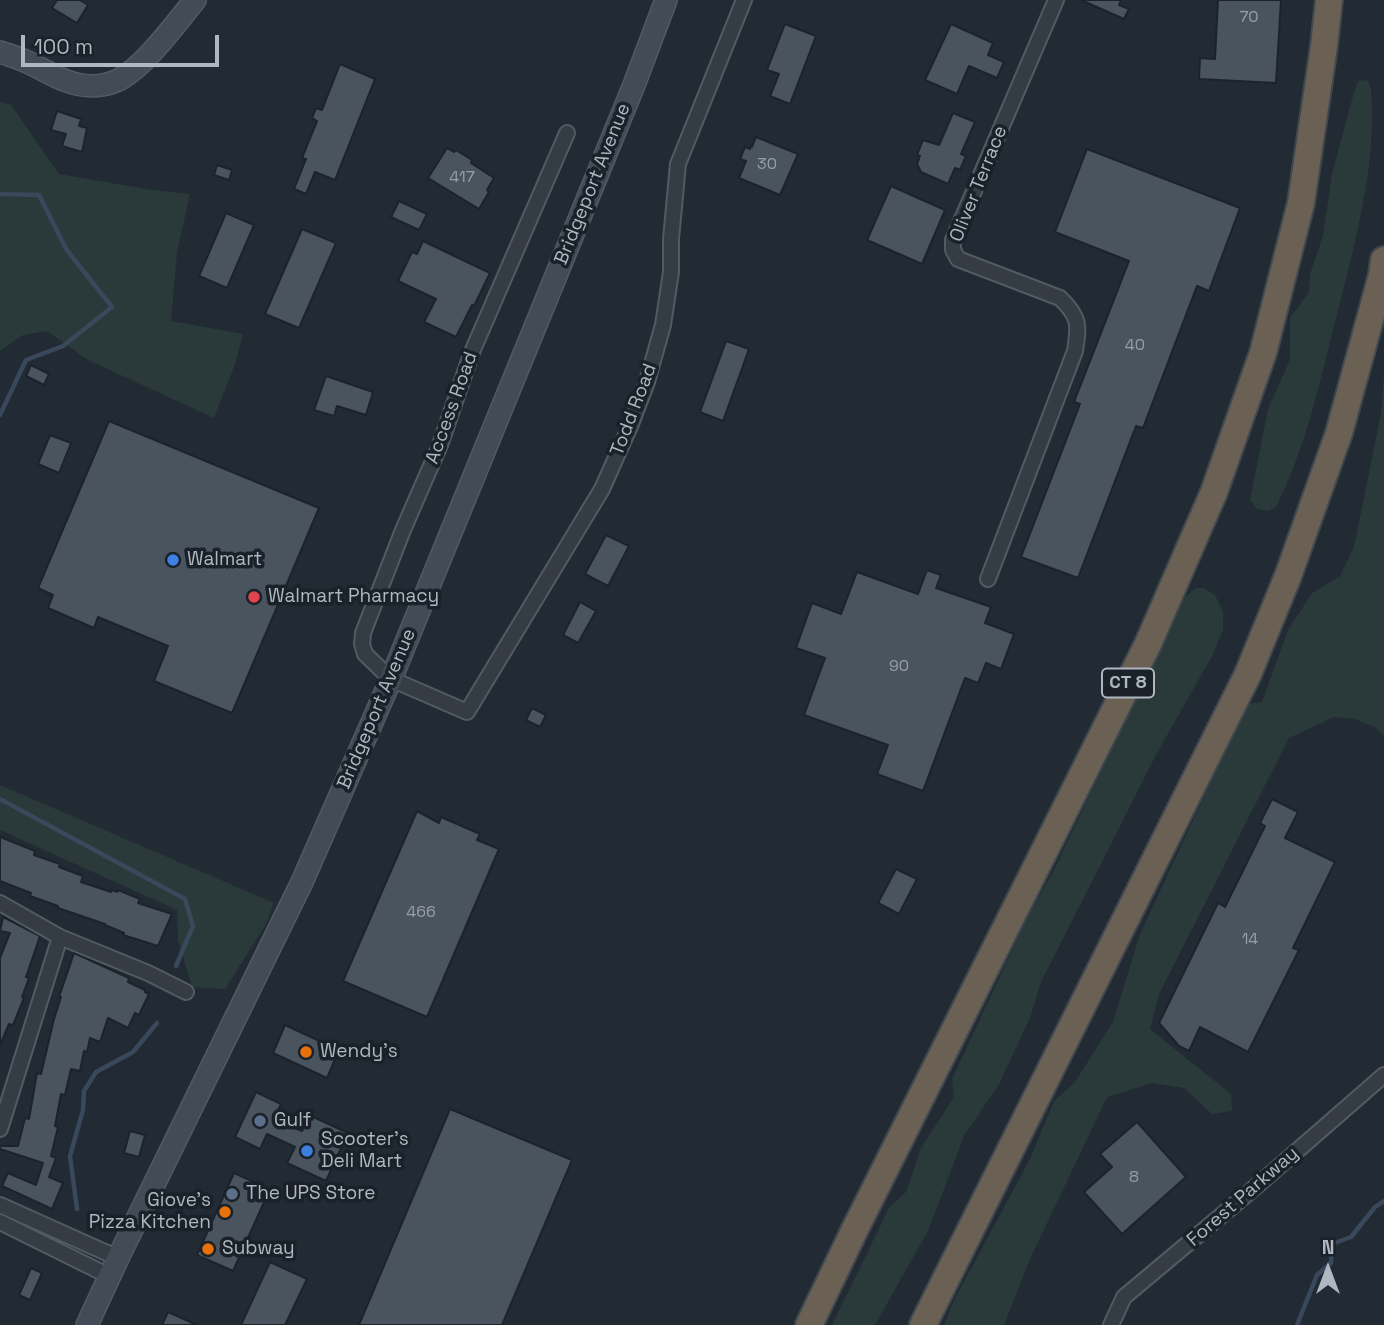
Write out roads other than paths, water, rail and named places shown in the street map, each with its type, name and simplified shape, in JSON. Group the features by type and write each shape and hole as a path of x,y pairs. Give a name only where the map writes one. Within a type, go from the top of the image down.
{"highway":[{"name":"CT 8","path":"810,1325 855,1229 1148,644 1214,492 1264,353 1301,204 1329,0"},
{"path":"923,1325 1248,674 1288,576 1339,433 1384,260"}],"main road":[{"path":"0,52 26,61 66,81 86,86 103,85 118,80 136,67 195,0"},
{"name":"Bridgeport Avenue","path":"87,1325 302,882 391,678 634,85 666,0"}],"street":[{"name":"Todd Road","path":"391,678 467,712 602,489 647,382 663,325 671,272 671,239 678,164 744,0"},
{"name":"Oliver Terrace","path":"988,579 1075,351 1079,329 1072,310 1060,298 958,259 953,250 953,240 1056,0"},
{"name":"Access Road","path":"391,678 365,654 363,633 440,445 472,352 567,133"},
{"path":"0,903 61,937 186,992"},
{"path":"0,1129 61,937"},
{"name":"Forest Parkway","path":"1111,1325 1124,1297 1384,1075"},
{"path":"0,1205 113,1267"},
{"path":"0,1222 113,1267"}],"waterway":[{"path":"0,194 39,195 66,249 112,307 63,346 26,360 0,415"},
{"path":"0,799 185,899 193,926 176,966"},
{"path":"77,1209 70,1156 83,1110 84,1091 96,1072 133,1052 157,1023"},
{"path":"1297,1325 1317,1275 1331,1263 1332,1244 1351,1237 1375,1207 1384,1201"}],"place":[{"name":"Walmart","path":"173,560"},
{"name":"Walmart Pharmacy","path":"254,597"},
{"name":"Wendy's","path":"306,1052"},
{"name":"Gulf","path":"260,1121"},
{"name":"Scooter's Deli Mart","path":"307,1151"},
{"name":"The UPS Store","path":"232,1194"},
{"name":"Giove's Pizza Kitchen","path":"225,1212"},
{"name":"Subway","path":"208,1249"}]}
